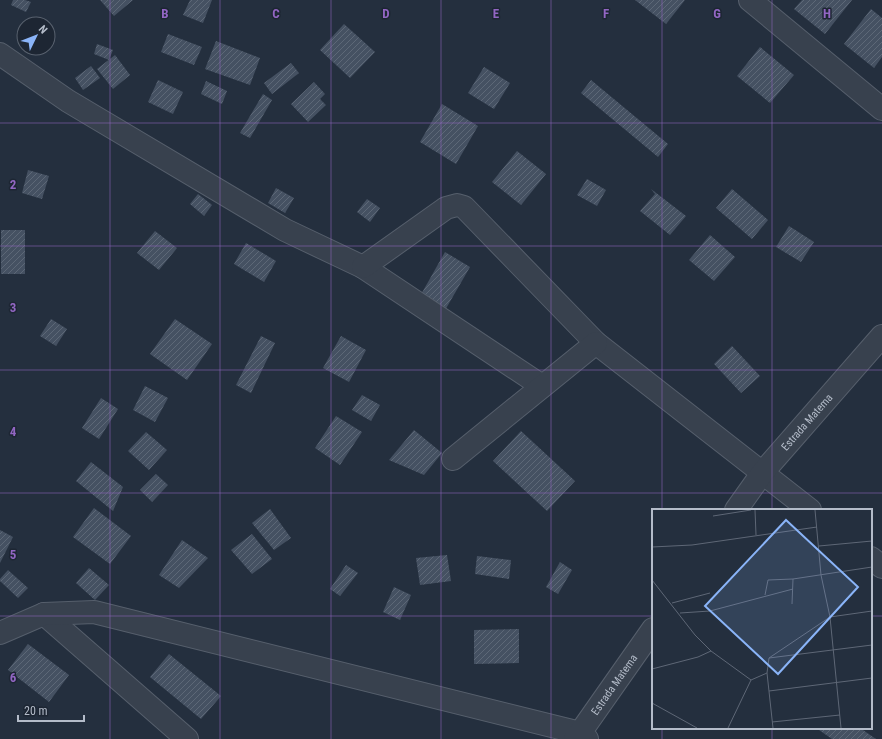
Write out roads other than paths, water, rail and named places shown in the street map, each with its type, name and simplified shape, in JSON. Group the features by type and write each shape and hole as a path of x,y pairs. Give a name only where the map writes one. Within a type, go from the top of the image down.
{"street":[{"path":"750,0 882,109"},
{"path":"0,54 68,101 285,230 363,267 542,386"},
{"path":"363,267 446,208 457,205 464,207 596,342 809,509"},
{"name":"Estrada Matema","path":"737,509 762,472 882,336"},
{"path":"453,459 596,342"},
{"path":"872,559 882,567"},
{"path":"0,633 44,614 94,612 581,737"},
{"path":"44,614 187,739"},
{"name":"Estrada Matema","path":"581,737 652,630"}]}
